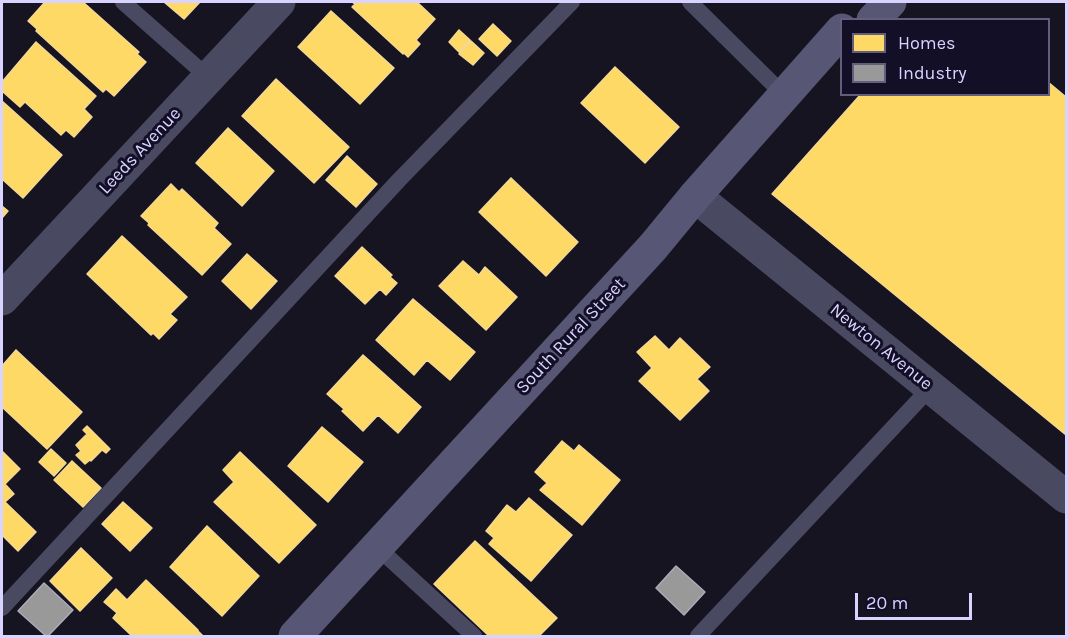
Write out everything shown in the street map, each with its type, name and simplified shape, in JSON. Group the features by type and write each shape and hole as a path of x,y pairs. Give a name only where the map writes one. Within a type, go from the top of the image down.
{"main road":[{"path":"842,18 841,10 844,2"},
{"path":"875,18 890,2"},
{"name":"South Rural Street","path":"295,636 653,247 695,196 840,32"}],"street":[{"name":"Leeds Avenue","path":"2,299 279,2"},
{"name":"Newton Avenue","path":"695,196 1066,497"}],"lane":[{"path":"123,2 209,78"},
{"path":"2,608 399,180 572,2"},
{"path":"690,2 784,95"},
{"path":"698,636 931,387"},
{"path":"377,547 474,636"}],"building: Homes":[{"path":"45,2 83,2 139,52 137,54 146,62 114,96 106,89 103,92 28,21"},
{"path":"164,2 200,2 184,19"},
{"path":"352,2 417,2 435,19 416,40 420,44 408,57 352,7 355,4"},
{"path":"331,11 394,68 360,104 298,47"},
{"path":"493,24 511,41 497,56 479,39"},
{"path":"459,30 470,40 459,52 449,42"},
{"path":"471,41 484,53 473,65 459,54"},
{"path":"36,42 96,96 84,109 92,117 74,137 66,130 61,135 25,102 20,107 2,91 2,82"},
{"path":"615,67 679,127 645,163 581,103"},
{"path":"276,79 349,147 314,183 242,116"},
{"path":"1050,84 1066,97 1066,435 772,194 859,96 1050,96"},
{"path":"2,101 62,155 23,198 2,179"},
{"path":"228,128 274,171 242,206 196,163"},
{"path":"347,156 377,184 356,207 326,180"},
{"path":"511,178 578,242 546,276 479,212"},
{"path":"171,184 179,192 182,189 218,223 214,228 231,244 202,275 141,216"},
{"path":"2,206 8,211 2,218"},
{"path":"122,236 187,297 170,314 177,320 159,339 153,333 151,335 87,274"},
{"path":"362,247 392,275 390,277 397,283 386,295 380,289 365,304 335,276"},
{"path":"247,254 277,281 251,309 222,281"},
{"path":"463,261 479,275 485,267 517,297 486,330 439,286"},
{"path":"413,299 475,352 450,380 427,360 414,375 376,340"},
{"path":"655,336 669,350 680,338 710,367 697,379 709,391 680,420 639,381 652,368 637,352"},
{"path":"16,350 82,412 47,449 2,407 2,366"},
{"path":"363,355 421,407 398,433 378,415 363,431 327,394"},
{"path":"87,426 110,449 106,453 102,450 85,464 76,455 81,451 76,445 87,434 83,430"},
{"path":"322,427 363,462 328,502 288,466"},
{"path":"562,441 574,451 579,445 620,480 582,525 540,490 547,483 535,472"},
{"path":"51,449 66,463 54,476 39,462"},
{"path":"2,451 20,469 5,484 14,494 5,502 36,532 18,551 2,535"},
{"path":"240,452 316,525 279,563 214,502 234,482 223,470"},
{"path":"72,461 101,488 83,507 54,480"},
{"path":"529,498 572,535 531,581 489,544 494,538 486,531 507,505 516,512"},
{"path":"123,502 152,528 130,551 102,524"},
{"path":"207,526 259,576 222,616 170,567"},
{"path":"475,541 557,618 539,636 489,636 434,584"},
{"path":"81,548 112,578 80,611 50,581"},
{"path":"146,580 203,636 132,636 113,618 117,613 104,602 116,589 127,600"}],"building: Industry":[{"path":"676,566 705,592 684,615 656,588"},
{"path":"44,583 73,610 48,636 18,611"}]}
